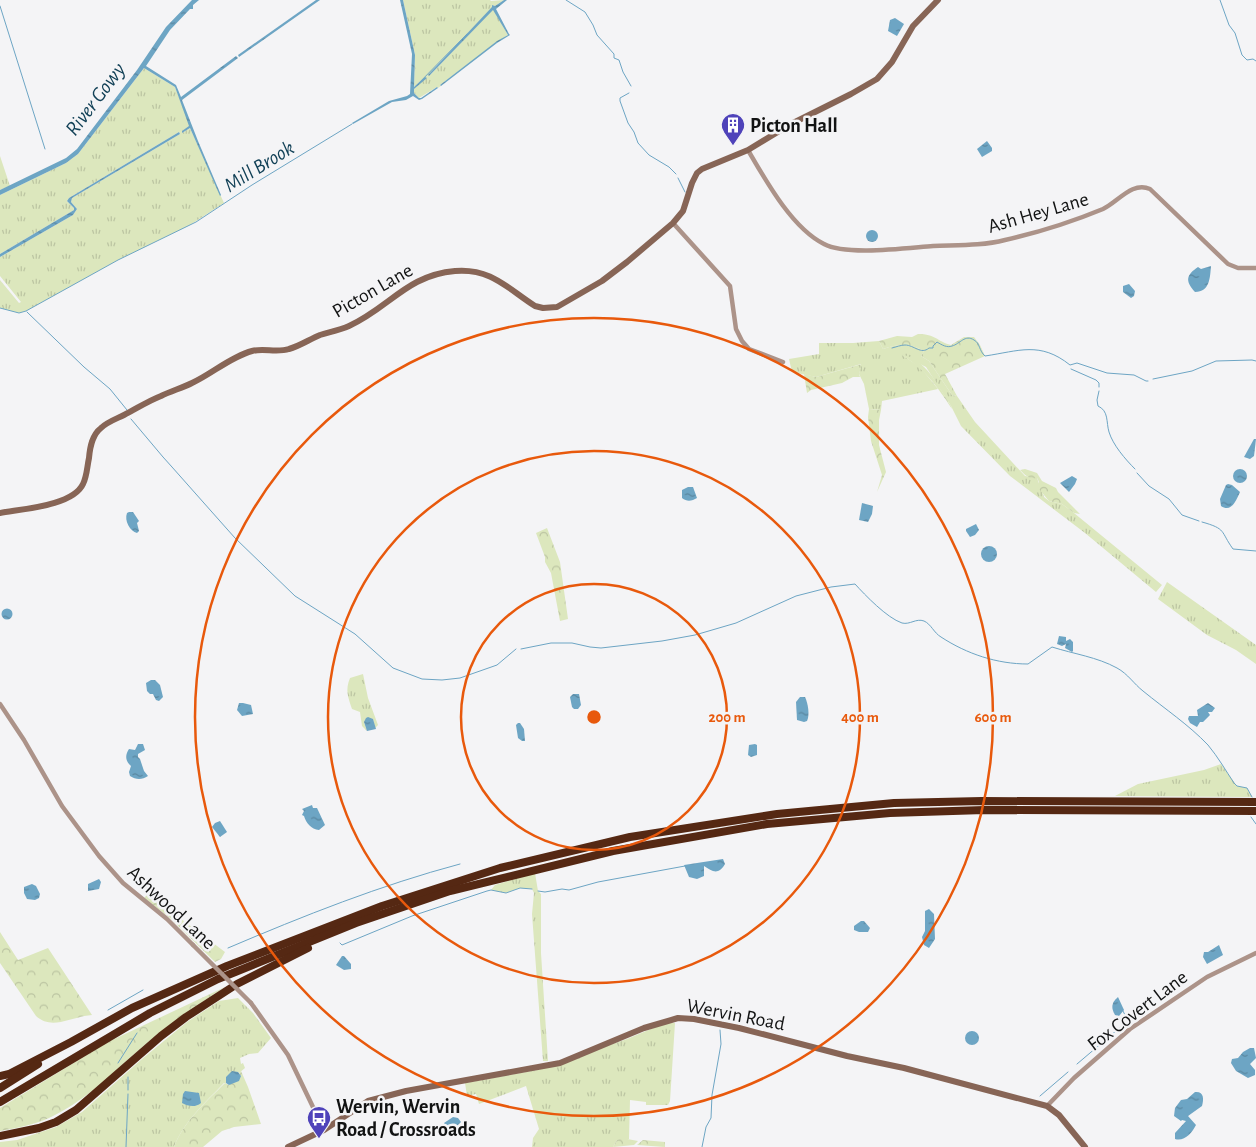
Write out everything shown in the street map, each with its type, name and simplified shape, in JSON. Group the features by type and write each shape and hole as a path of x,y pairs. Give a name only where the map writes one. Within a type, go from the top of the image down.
{"highway":[{"path":"0,1076 9,1074 132,1008 227,966 382,906 500,868 630,837 787,812 894,803 982,801 1256,802"},
{"path":"0,1102 150,1013 218,979 356,923 450,891 570,861 640,845 767,824 890,813 984,810 1256,811"},
{"path":"0,1136 39,1128 76,1110 161,1036 213,998 356,923"},
{"path":"0,1088 71,1042"}],"street":[{"name":"Picton Lane","path":"0,513 43,506 75,493 83,484 92,440 100,428 114,419 194,382 244,354 260,350 289,349 321,335 348,327 370,315 409,286 437,274 453,271 472,271 492,276 535,306 543,308 557,307 609,276 674,223 683,211 692,183 702,168 748,150 791,124 877,79 892,62 914,26 938,0"},
{"name":"Ash Hey Lane","path":"748,150 786,209 808,234 833,248 854,250 971,245 1004,241 1104,209 1132,190 1141,187 1150,189 1228,264 1238,268 1256,268"},
{"path":"674,223 730,286 736,329 742,341 750,349 783,362"},
{"name":"Ashwood Lane","path":"0,704 24,740 62,806 99,856 123,883 167,919 251,1003 288,1055 324,1130"},
{"name":"Fox Covert Lane","path":"1047,1106 1074,1078 1130,1029 1207,977 1256,953"},
{"name":"Wervin Road","path":"288,1147 324,1130 368,1101 406,1091 560,1063 644,1028 678,1018 694,1019 739,1028 847,1056 904,1068 1047,1106 1060,1115 1086,1147"}],"green space":[{"path":"403,0 504,0 495,6 492,5 493,7 435,67 429,76 493,9 508,35 441,86 419,98 414,93 414,89 425,77 414,87 415,55"},
{"path":"144,68 175,87 190,126 182,131 182,133 190,128 224,203 190,225 118,260 26,311 19,313 0,308 0,280 19,303 21,302 0,276 0,257 73,215 77,209 71,202 72,198 180,134 179,132 69,198 67,201 74,210 0,254 0,195 66,163 78,154"},
{"path":"0,156 10,186 0,190"},
{"path":"918,334 932,336 951,345 964,337 974,337 980,345 985,356 945,374 957,396 952,395 929,361 921,356 924,351 904,345 883,349 879,341 897,336 912,337"},
{"path":"879,341 883,349 904,345 924,351 921,356 929,361 952,395 957,396 975,422 1025,476 1037,478 1044,497 1049,501 1062,504 1162,585 1156,592 1085,533 1010,476 961,426 951,406 926,367 902,355 920,367 938,389 882,401 881,410 869,409 864,384 859,374 861,364 816,377 792,372 789,359 819,354 819,343"},
{"path":"900,354 918,361 925,367 952,409 929,378 909,359"},
{"path":"862,364 860,377 853,377 842,383 811,390 807,393 804,374 816,377"},
{"path":"869,409 881,410 879,445 886,472 877,492 882,475 871,441"},
{"path":"1025,469 1037,473 1042,481 1056,488 1080,514 1074,513 1062,504 1049,501 1039,489 1037,478 1028,477 1020,470"},
{"path":"547,528 560,562 568,619 560,621 551,573 545,562 536,533"},
{"path":"1167,582 1256,645 1256,664 1236,650 1207,635 1158,599"},
{"path":"363,674 368,698 378,725 375,728 373,719 364,722 367,731 362,726 360,712 352,709 348,694 350,678"},
{"path":"1221,764 1237,786 1247,788 1252,797 1115,796 1138,784 1204,770"},
{"path":"535,873 538,891 541,894 541,953 548,1061 543,1061 532,914 534,893 532,889 520,888 506,893 491,890 495,885"},
{"path":"148,894 225,952 221,959 215,962 170,918 144,898"},
{"path":"0,932 18,960 48,948 92,1015 56,1023 42,1020 36,1016 0,963"},
{"path":"225,987 162,1031 82,1099 42,1121 0,1131 0,1108 108,1042"},
{"path":"238,998 253,1013 271,1038 258,1053 240,1058 241,1064 243,1063 245,1068 239,1073 226,1077 226,1083 189,1120 174,1147 0,1147 0,1142 17,1140 56,1127 82,1112 187,1022 219,1001"},
{"path":"665,1023 675,1023 670,1101 668,1105 646,1105 646,1102 630,1100 629,1139 617,1140 613,1147 532,1147 533,1138 539,1129 526,1086 479,1104 476,1094 467,1096 465,1083 537,1070 627,1039"},
{"path":"241,1071 261,1124 234,1127 222,1131 203,1147 174,1147 196,1112 225,1083 229,1085 241,1076 239,1073"},
{"path":"622,1138 638,1141 634,1145 613,1147 617,1140"},
{"path":"643,1140 665,1142 665,1147 637,1145"}],"water":[{"path":"192,0 199,0 193,5 193,9 190,9 170,30 146,66 176,85 181,97 236,56 238,58 182,100 221,195 190,128 182,133 189,126 175,87 144,68 78,154 66,163 0,195 0,190 66,158 77,149 137,70 166,27"},
{"path":"316,0 320,0 239,57 238,55"},
{"path":"400,0 403,0 415,55 414,87 425,77 427,78 414,89 414,93 421,98 438,88 419,100 413,96 406,100 392,102 353,124 389,101 410,94 412,54"},
{"path":"507,0 496,9 510,35 440,85 497,41 508,35 493,10 428,75 492,5 495,6"},
{"path":"895,18 904,24 897,36 888,31 890,20"},
{"path":"179,132 180,134 72,198 71,202 77,209 73,215 0,257 0,254 74,210 67,201 69,198"},
{"path":"987,141 992,151 982,157 977,149"},
{"path":"870,230 874,230 878,236 874,242 870,242 866,238 866,234"},
{"path":"1211,266 1206,287 1195,292 1188,281 1189,276 1198,267 1201,269"},
{"path":"1129,284 1135,291 1134,296 1131,298 1123,292 1123,286"},
{"path":"1254,439 1256,439 1254,456 1250,459 1244,457"},
{"path":"1240,469 1245,471 1247,476 1245,481 1240,483 1235,481 1233,476 1235,471"},
{"path":"1072,476 1077,479 1069,492 1060,483"},
{"path":"1228,484 1240,492 1233,505 1225,508 1221,506 1220,499"},
{"path":"693,487 697,498 690,501 682,498 682,490"},
{"path":"862,503 873,506 868,522 859,520"},
{"path":"129,512 133,512 139,521 137,523 139,531 137,533 128,525 126,516"},
{"path":"976,524 979,530 970,537 966,529"},
{"path":"989,546 995,548 997,554 995,560 989,562 983,560 981,554 983,548"},
{"path":"7,608 13,614 7,620 1,614"},
{"path":"1059,636 1066,637 1066,641 1070,639 1073,642 1072,652 1065,648 1066,644 1062,646 1057,644"},
{"path":"155,680 160,685 163,697 159,701 156,700 153,694 147,691 146,683"},
{"path":"573,694 579,694 581,705 578,709 572,707 570,697"},
{"path":"800,697 805,697 808,706 808,718 804,722 797,720 796,702"},
{"path":"239,703 251,705 253,714 242,716 237,710"},
{"path":"1208,703 1215,708 1212,712 1208,712 1210,715 1203,722 1200,722 1197,727 1190,723 1189,716 1198,716 1197,710"},
{"path":"368,717 373,719 376,729 367,731 364,722"},
{"path":"518,723 524,729 525,741 518,738 516,725"},
{"path":"138,744 143,744 145,750 138,754 138,757 148,776 139,779 130,776 131,766 126,758 129,749 135,750"},
{"path":"749,745 757,745 757,755 751,757 748,755"},
{"path":"312,805 313,808 317,808 325,825 319,830 309,825 302,815 304,811 302,809"},
{"path":"220,821 227,832 220,837 212,827"},
{"path":"723,859 725,864 720,870 712,871 704,866 704,876 697,879 689,877 684,865"},
{"path":"99,879 101,882 99,889 88,891 88,884"},
{"path":"32,884 36,886 40,894 39,898 35,900 27,899 24,893 24,887"},
{"path":"929,909 934,914 935,939 929,948 924,945 922,937 925,931 925,911"},
{"path":"864,921 870,928 868,932 854,930 854,926"},
{"path":"1219,945 1223,955 1207,964 1203,957 1204,952 1208,952"},
{"path":"342,956 351,964 351,969 344,970 336,965"},
{"path":"1118,997 1124,1010 1119,1016 1115,1015 1112,1008 1114,1001"},
{"path":"972,1031 977,1033 979,1038 977,1043 972,1045 967,1043 965,1038 967,1033"},
{"path":"1250,1048 1254,1048 1256,1058 1250,1064 1255,1070 1255,1075 1248,1078 1236,1071 1231,1063 1232,1059 1238,1058"},
{"path":"232,1071 238,1072 241,1076 239,1081 229,1085 226,1083 226,1077"},
{"path":"185,1091 199,1093 201,1103 192,1106 182,1103"},
{"path":"1195,1092 1202,1094 1203,1098 1202,1106 1188,1116 1196,1125 1187,1136 1178,1140 1175,1139 1175,1133 1186,1121 1181,1121 1174,1116 1175,1108 1181,1100 1187,1099"},
{"path":"453,1117 458,1118 461,1122 453,1130 447,1130 444,1123"}],"waterway":[{"path":"566,0 585,12 597,35 614,54 614,58 619,60 631,86"},
{"path":"1220,0 1229,25 1235,33 1242,55 1247,60 1253,59 1256,61"},
{"path":"0,6 45,149"},
{"name":"Mill Brook","path":"414,88 467,34"},
{"path":"629,93 620,98 620,101 638,143 649,155 669,167 676,174"},
{"name":"Mill Brook","path":"0,308 19,313 26,311 118,260 196,222 252,185 352,124"},
{"path":"678,178 685,192"},
{"path":"27,312 84,367 110,389 127,410"},
{"path":"892,348 908,345 920,350 926,350 933,348 937,342 950,347 971,338 976,341 985,356 1019,350 1039,350 1049,353 1070,365 1077,363 1107,373 1134,375 1148,381"},
{"path":"1153,379 1192,371 1216,361 1256,361"},
{"path":"1071,369 1096,380 1099,383 1099,387"},
{"path":"1099,391 1098,406 1106,414 1113,442 1135,469"},
{"path":"131,419 235,538 295,596 355,634 393,668 422,679 442,680 460,678 497,665 516,649"},
{"path":"1137,473 1149,486 1169,499 1182,515 1199,521"},
{"path":"1202,522 1222,531 1233,549 1256,551"},
{"path":"521,649 551,643 572,643 601,648 695,635 736,623 796,596 831,587 855,584 877,606 896,620 902,623 918,620 924,621 941,637 983,657 1016,664 1028,664 1052,647 1093,658 1117,668 1201,738 1215,754 1234,783 1237,786 1247,788 1252,797"},
{"path":"1251,817 1256,824"},
{"path":"228,948 342,902 401,881 460,864"},
{"path":"538,891 569,890 598,882 685,866"},
{"path":"340,943 342,945 412,916 487,891 506,893 520,888 532,889"},
{"path":"108,1010 143,990"},
{"path":"1077,1064 1123,1025 1129,1023 1123,1011"},
{"path":"702,1147 706,1127 711,1118 712,1095 721,1044 720,1030"},
{"path":"118,1063 137,1033"},
{"path":"1040,1096 1068,1072"},
{"path":"128,1077 128,1090"},
{"path":"126,1147 128,1094"}],"place":[{"name":"Picton Hall","path":"733,146"},
{"name":"Wervin, Wervin Road / Crossroads","path":"319,1139"}],"water label":[{"name":"River Gowy","path":"95,99"}]}
